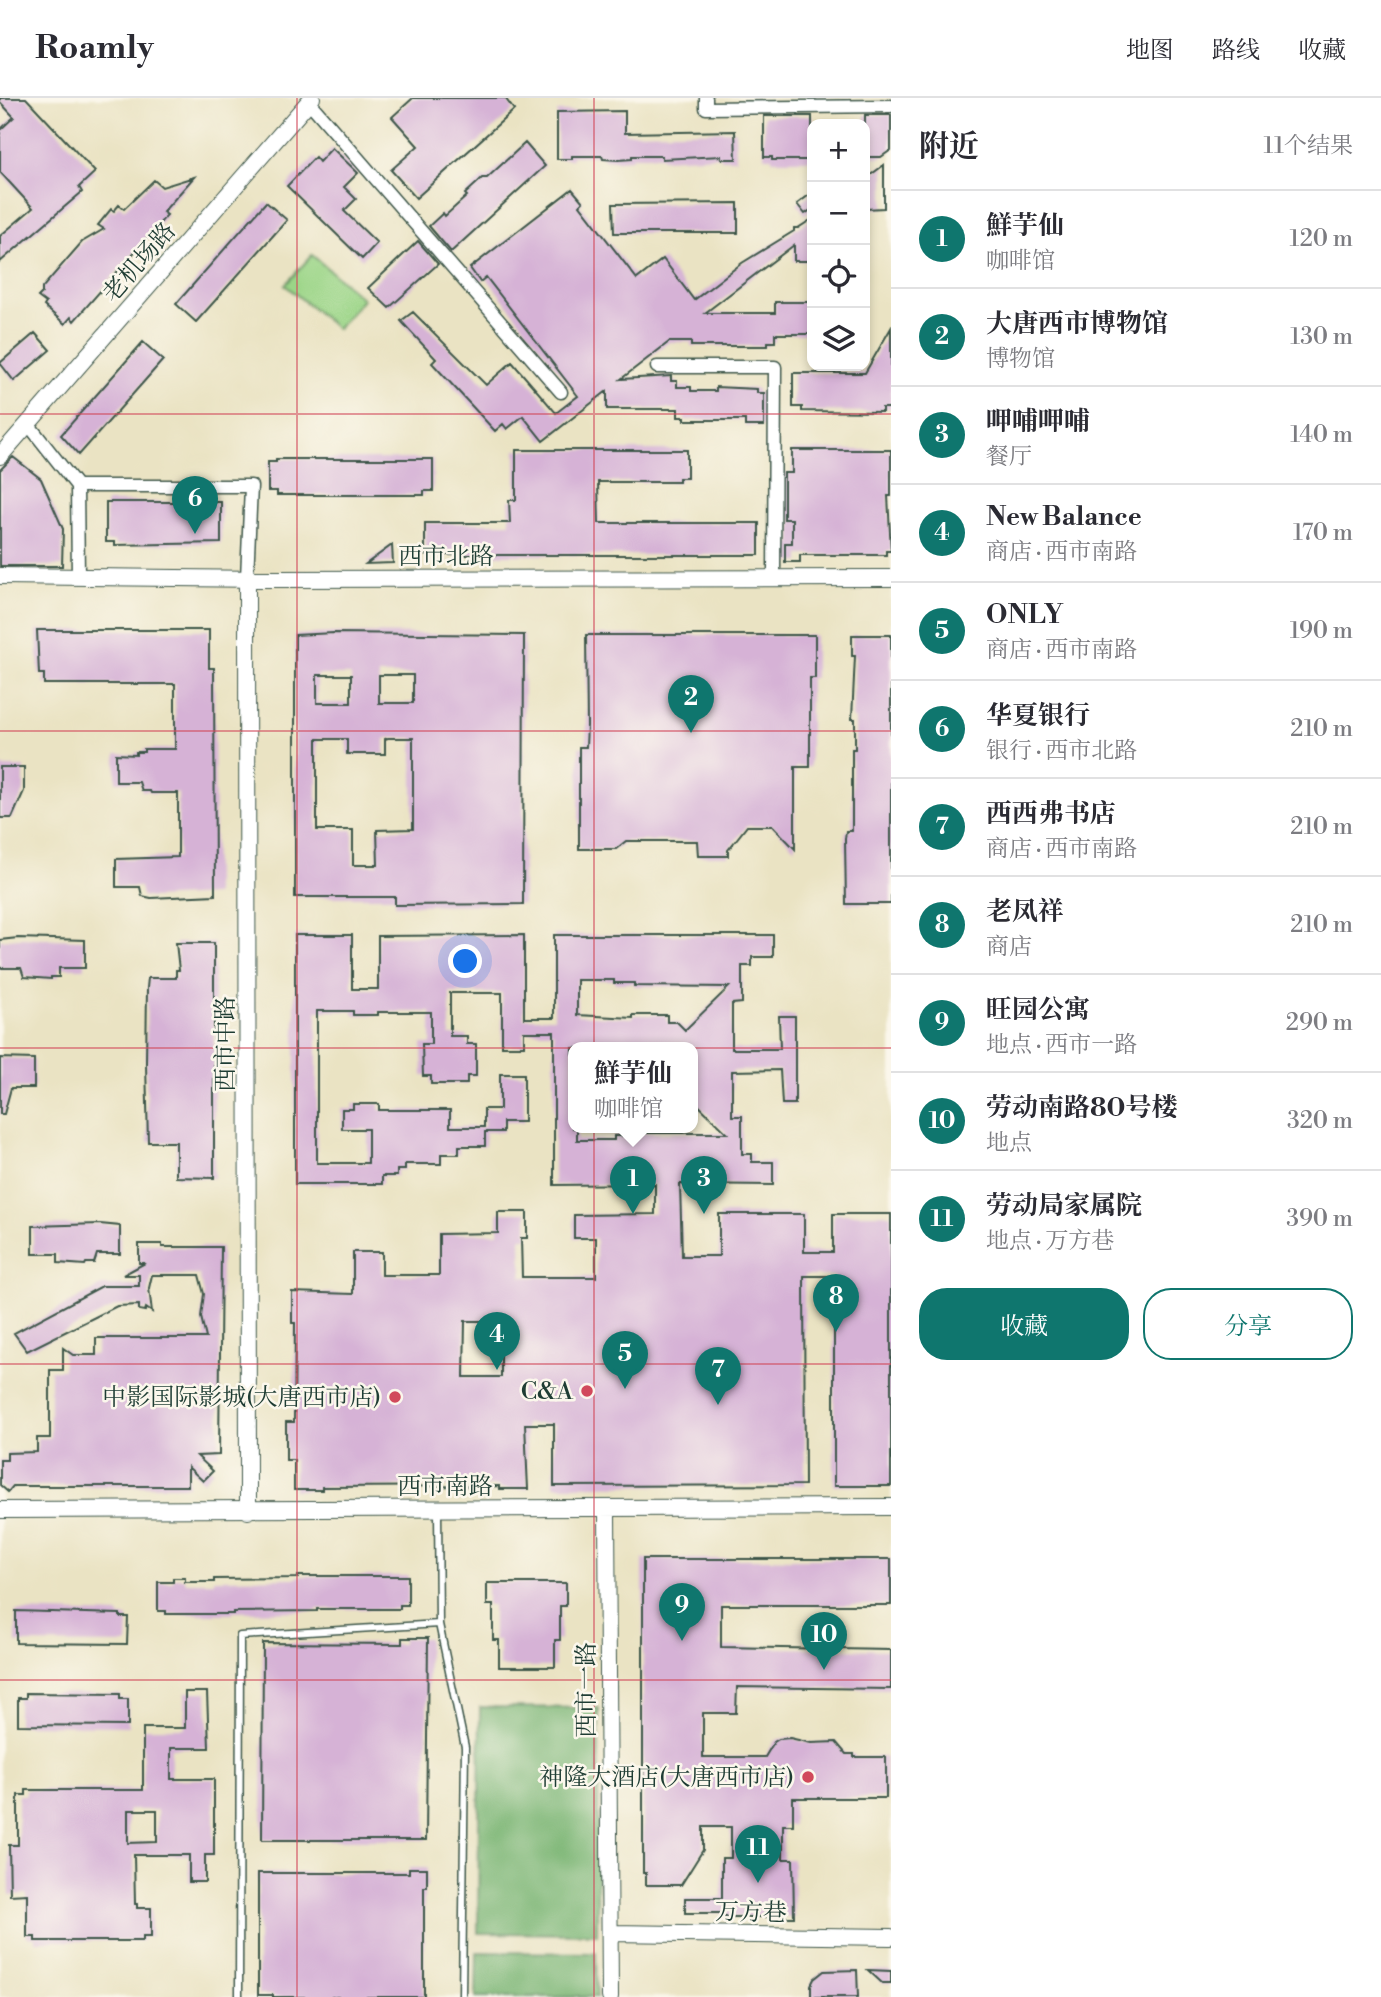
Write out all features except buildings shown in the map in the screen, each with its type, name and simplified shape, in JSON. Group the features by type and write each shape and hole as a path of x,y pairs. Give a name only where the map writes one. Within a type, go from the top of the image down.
{"street":[{"path":"706,98 706,108 891,106"},
{"path":"311,100 561,392"},
{"name":"老机场路","path":"0,456 311,100"},
{"path":"657,367 775,367 774,578"},
{"path":"28,424 77,486 78,577"},
{"path":"77,486 251,486 247,578"},
{"name":"西市北路","path":"0,576 891,578"},
{"name":"西市中路","path":"247,578 248,1511"},
{"name":"西市南路","path":"0,1510 891,1507"},
{"name":"西市一路","path":"607,1509 610,1997"},
{"name":"万方巷","path":"610,1933 891,1937"}],"lane":[{"path":"438,1509 439,1624 465,1747 462,1997"},
{"path":"239,1997 240,1636 439,1624"}],"green space":[{"path":"312,255 363,299 337,329 285,285"},
{"path":"480,1707 599,1708 597,1934 478,1933"},
{"path":"477,1952 596,1953 597,1997 476,1997"}],"place":[{"name":"华夏银行","path":"195,534"},
{"name":"大唐西市博物馆","path":"691,733"},
{"name":"鮮芋仙","path":"633,1214"},
{"name":"呷哺呷哺","path":"704,1214"},
{"name":"老凤祥","path":"836,1332"},
{"name":"New Balance","path":"497,1370"},
{"name":"ONLY","path":"625,1389"},
{"name":"C&A","path":"587,1391"},
{"name":"中影国际影城(大唐西市店)","path":"395,1397"},
{"name":"西西弗书店","path":"718,1405"},
{"name":"旺园公寓","path":"682,1641"},
{"name":"劳动南路80号楼","path":"824,1670"},
{"name":"神隆大酒店(大唐西市店)","path":"808,1777"},
{"name":"劳动局家属院","path":"758,1883"}]}
